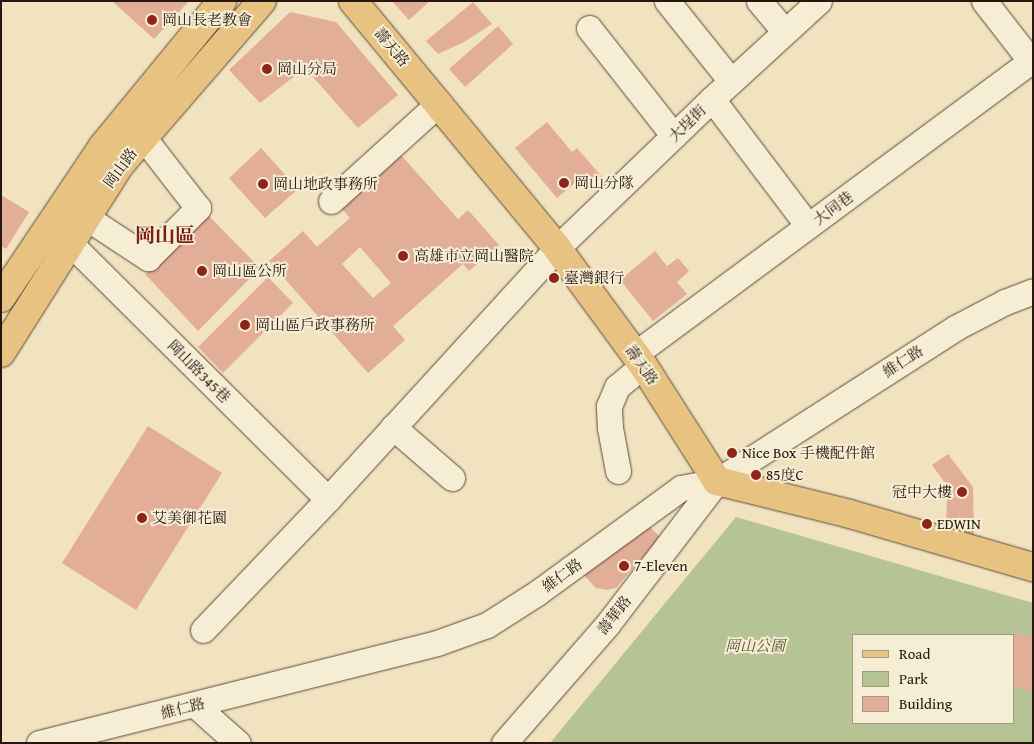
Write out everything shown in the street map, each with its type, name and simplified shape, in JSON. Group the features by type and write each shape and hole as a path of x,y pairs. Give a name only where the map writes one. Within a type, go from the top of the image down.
{"main road":[{"name":"岡山路","path":"1,298 75,210 119,166 134,128 222,1"},
{"name":"岡山路","path":"134,128 262,1"},
{"name":"壽天路","path":"353,1 440,103 557,248 639,360 716,481"},
{"name":"岡山路","path":"1,353 70,243 75,210"},
{"path":"716,481 850,514 1033,567"}],"street":[{"path":"667,1 732,81"},
{"path":"759,1 785,32"},
{"name":"大埕街","path":"557,248 712,99 818,1"},
{"path":"984,1 1032,62"},
{"path":"589,28 674,136"},
{"name":"大同巷","path":"618,471 610,428 609,406 617,387 639,360 808,226 1032,62"},
{"path":"712,99 808,226"},
{"path":"331,201 440,103"},
{"path":"75,210 148,258 198,208 134,128"},
{"name":"岡山路345巷","path":"70,243 328,499"},
{"path":"203,630 328,499 557,248"},
{"name":"維仁路","path":"39,743 195,706 437,644 488,625 537,593 681,488 716,481 955,328 1005,302 1033,291"},
{"path":"394,427 452,478"},
{"name":"壽華路","path":"504,743 607,625 716,481"},
{"path":"195,706 238,743"}],"green space":[{"name":"岡山公園","path":"736,517 1033,603 1033,743 550,743"}],"building":[{"name":"岡山長老教會","path":"112,1 189,1 154,39"},
{"path":"392,1 430,1 409,20"},
{"path":"473,2 492,24 464,42 438,54 426,41"},
{"name":"岡山分局","path":"290,12 336,22 398,95 358,128 305,68 260,103 229,70"},
{"path":"498,26 513,44 465,87 449,69"},
{"path":"547,122 572,152 577,148 602,177 594,183 589,177 578,187 575,183 557,198 515,148"},
{"name":"岡山地政事務所","path":"261,148 298,189 265,218 229,178"},
{"name":"高雄市立岡山醫院","path":"401,155 458,219 468,210 499,245 469,271 463,264 393,326 405,340 368,373 269,261 303,231 317,247 350,218 341,208","holes":["360,247 391,283 373,298 342,264"]},
{"path":"1,195 29,212 6,249 1,246"},
{"name":"岡山區公所","path":"207,214 260,268 198,331 145,274"},
{"path":"655,251 667,266 678,258 689,271 677,282 687,294 653,321 620,280"},
{"name":"岡山區戶政事務所","path":"268,277 293,303 223,373 198,347"},
{"name":"艾美御花園","path":"148,426 222,473 136,610 62,563"},
{"name":"冠中大樓","path":"948,454 973,487 974,535 946,528 947,498 955,497 932,465"},
{"path":"648,525 660,537 616,588 606,590 596,588 583,574"},
{"path":"1016,632 1033,638 1033,693 1014,685 1014,638"}],"place":[{"name":"岡山長老教會","path":"152,20"},
{"name":"岡山分局","path":"267,69"},
{"name":"岡山分隊","path":"564,183"},
{"name":"岡山地政事務所","path":"263,184"},
{"name":"高雄市立岡山醫院","path":"403,256"},
{"name":"岡山區公所","path":"202,271"},
{"name":"臺灣銀行","path":"554,278"},
{"name":"岡山區戶政事務所","path":"245,325"},
{"name":"Nice Box 手機配件館","path":"732,453"},
{"name":"85度C","path":"756,475"},
{"name":"冠中大樓","path":"962,492"},
{"name":"艾美御花園","path":"142,518"},
{"name":"EDWIN","path":"927,524"},
{"name":"7-Eleven","path":"624,566"}],"district":[{"name":"岡山區","path":"165,234"}]}
